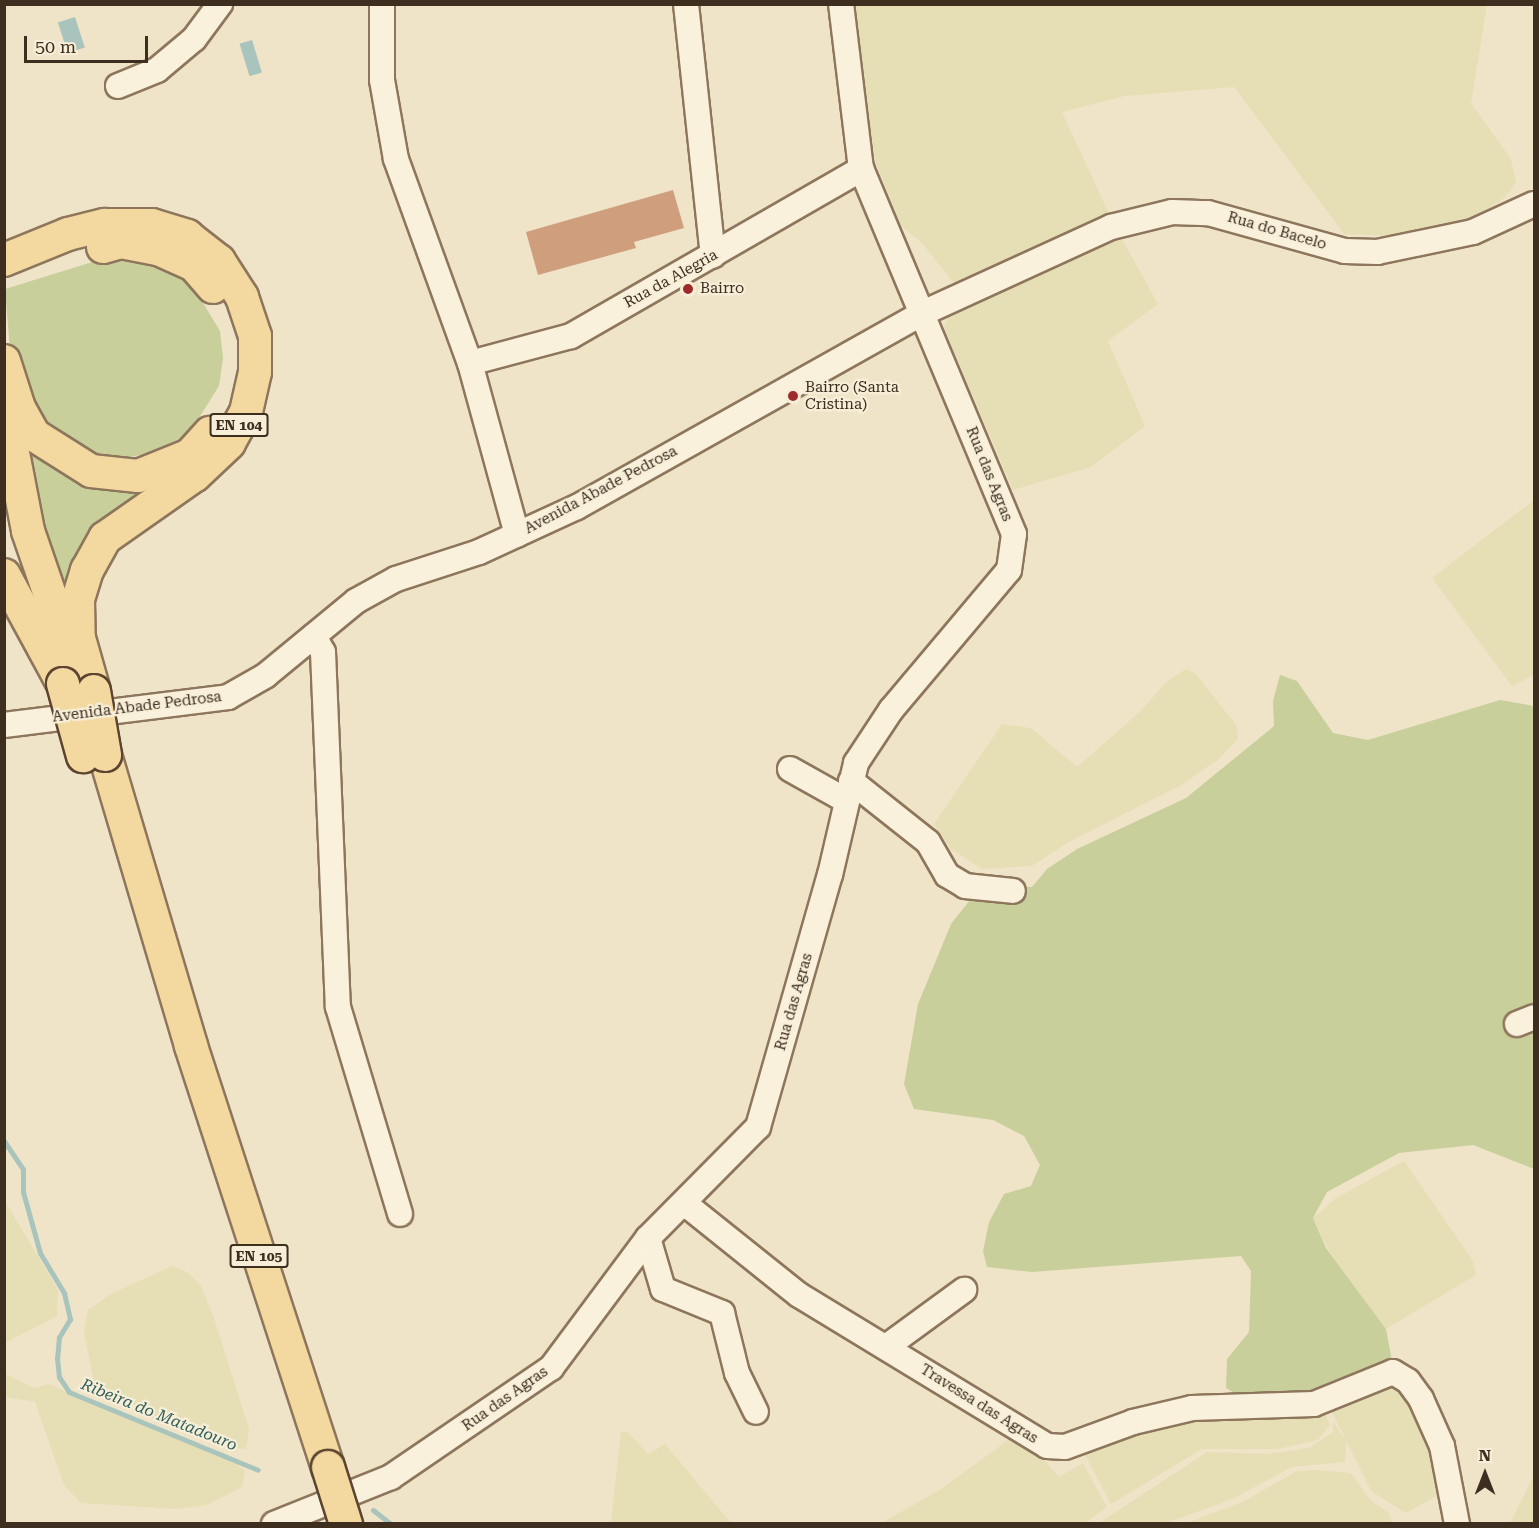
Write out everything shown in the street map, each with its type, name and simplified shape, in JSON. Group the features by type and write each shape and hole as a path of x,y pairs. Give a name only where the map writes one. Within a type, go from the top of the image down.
{"main road":[{"name":"EN 104","path":"4,260 68,234 105,225 152,225 187,236 219,261 242,297 255,336 255,372 246,412 229,443 195,475 105,538 87,570 78,599 80,687 94,755"},
{"name":"EN 104","path":"4,278 47,260 121,242 158,249 194,265 222,298 235,331 236,377 221,420 190,455 138,476 91,471 34,435 19,408 4,361"},
{"path":"4,406 28,531 80,687"},
{"path":"4,480 16,537 80,687"},
{"name":"EN 104","path":"4,575 80,687"},
{"name":"EN 105","path":"94,755 346,1524"}],"street":[{"path":"118,86 157,70 194,39 220,4"},
{"path":"382,4 382,80 396,159 470,363 517,535"},
{"path":"686,4 713,256"},
{"name":"Rua das Agras","path":"274,1524 391,1477 551,1368 648,1238 758,1127 856,763 891,710 1008,570 1014,534 861,170 841,4"},
{"name":"Rua da Alegria","path":"470,363 571,336 861,170"},
{"name":"Rua do Bacelo","path":"923,313 1111,227 1172,212 1244,219 1345,251 1377,252 1473,232 1534,204"},
{"name":"Avenida Abade Pedrosa","path":"4,725 228,697 265,676 356,601 396,579 517,535 577,507 923,313"},
{"path":"314,636 323,652 338,1007 400,1214"},
{"path":"790,769 849,791 928,842 947,875 965,886 1013,891"},
{"name":"Travessa das Agras","path":"684,1203 799,1295 1047,1446 1065,1448 1133,1422 1192,1408 1314,1404 1393,1372 1408,1382 1421,1399 1442,1446 1457,1524"},
{"path":"648,1238 663,1289 722,1313 737,1373 756,1412"},
{"path":"886,1347 963,1290"}],"shaded area":[{"path":"851,5 1487,5 1471,103 1511,159 1516,183 1503,199 1470,219 1398,236 1344,234 1234,87 1125,96 1062,112 1111,218 958,288 922,243 901,226 876,163"},
{"path":"1122,239 1158,304 1108,341 1145,426 1091,467 1013,490 944,327 948,318 1080,254"},
{"path":"1534,500 1534,675 1512,686 1432,578"},
{"path":"1186,669 1195,673 1236,725 1238,738 1220,758 1183,784 1067,843 1032,866 982,869 951,849 934,824 1002,724 1031,728 1077,767 1142,710 1166,682"},
{"path":"1404,1161 1473,1261 1476,1275 1386,1329 1329,1251 1313,1218 1336,1198"},
{"path":"5,1201 58,1290 57,1316 5,1343"},
{"path":"172,1266 189,1273 201,1286 214,1318 249,1429 246,1449 229,1447 156,1420 106,1395 94,1382 84,1332 88,1310 111,1294"},
{"path":"5,1374 34,1388 49,1384 235,1463 245,1471 242,1487 207,1505 176,1509 81,1503 64,1485 35,1402 5,1397"},
{"path":"1395,1383 1420,1415 1444,1492 1406,1513 1371,1491 1332,1412 1380,1385"},
{"path":"1323,1409 1330,1425 1318,1440 1278,1449 1202,1449 1111,1504 1084,1453 1113,1438 1183,1418"},
{"path":"1333,1421 1346,1441 1345,1462 1292,1467 1232,1499 1167,1523 1099,1523 1207,1452 1269,1454 1309,1448 1333,1432"},
{"path":"621,1432 628,1432 648,1454 665,1444 731,1523 611,1523"},
{"path":"1008,1440 1044,1460 1059,1477 1083,1463 1107,1507 1085,1523 881,1523 940,1490"},
{"path":"1297,1471 1351,1473 1371,1501 1389,1513 1392,1523 1186,1523 1243,1502"},
{"path":"1534,1475 1534,1523 1510,1523"}],"green space":[{"path":"115,255 144,259 176,273 194,288 220,331 223,358 219,386 187,437 173,448 117,460 66,447 45,429 11,361 5,289"},
{"path":"17,427 45,463 82,479 173,473 131,500 97,531 61,608"},
{"path":"1280,675 1297,681 1333,733 1368,740 1500,700 1534,706 1534,1169 1473,1145 1399,1153 1327,1192 1313,1218 1326,1248 1386,1329 1393,1366 1328,1392 1247,1400 1226,1388 1227,1359 1249,1332 1251,1271 1241,1256 1032,1272 987,1267 983,1251 989,1222 1004,1194 1031,1186 1040,1165 1024,1136 993,1120 914,1109 904,1084 918,1004 951,924 970,900 1007,886 1032,887 1047,869 1077,849 1186,798 1274,726 1273,701"}],"water":[{"path":"75,17 85,47 68,53 58,23"},
{"path":"252,40 262,73 250,76 240,44"}],"building":[{"path":"673,190 684,228 634,242 636,248 538,275 526,232"}],"waterway":[{"name":"Ribeira do Matadouro","path":"4,1141 23,1169 23,1192 40,1253 64,1293 70,1319 59,1337 57,1358 59,1377 69,1392 258,1470"},
{"name":"Ribeira do Matadouro","path":"373,1510 391,1524"}],"place":[{"name":"Bairro","path":"688,289"},
{"name":"Bairro (Santa Cristina)","path":"793,396"}]}
